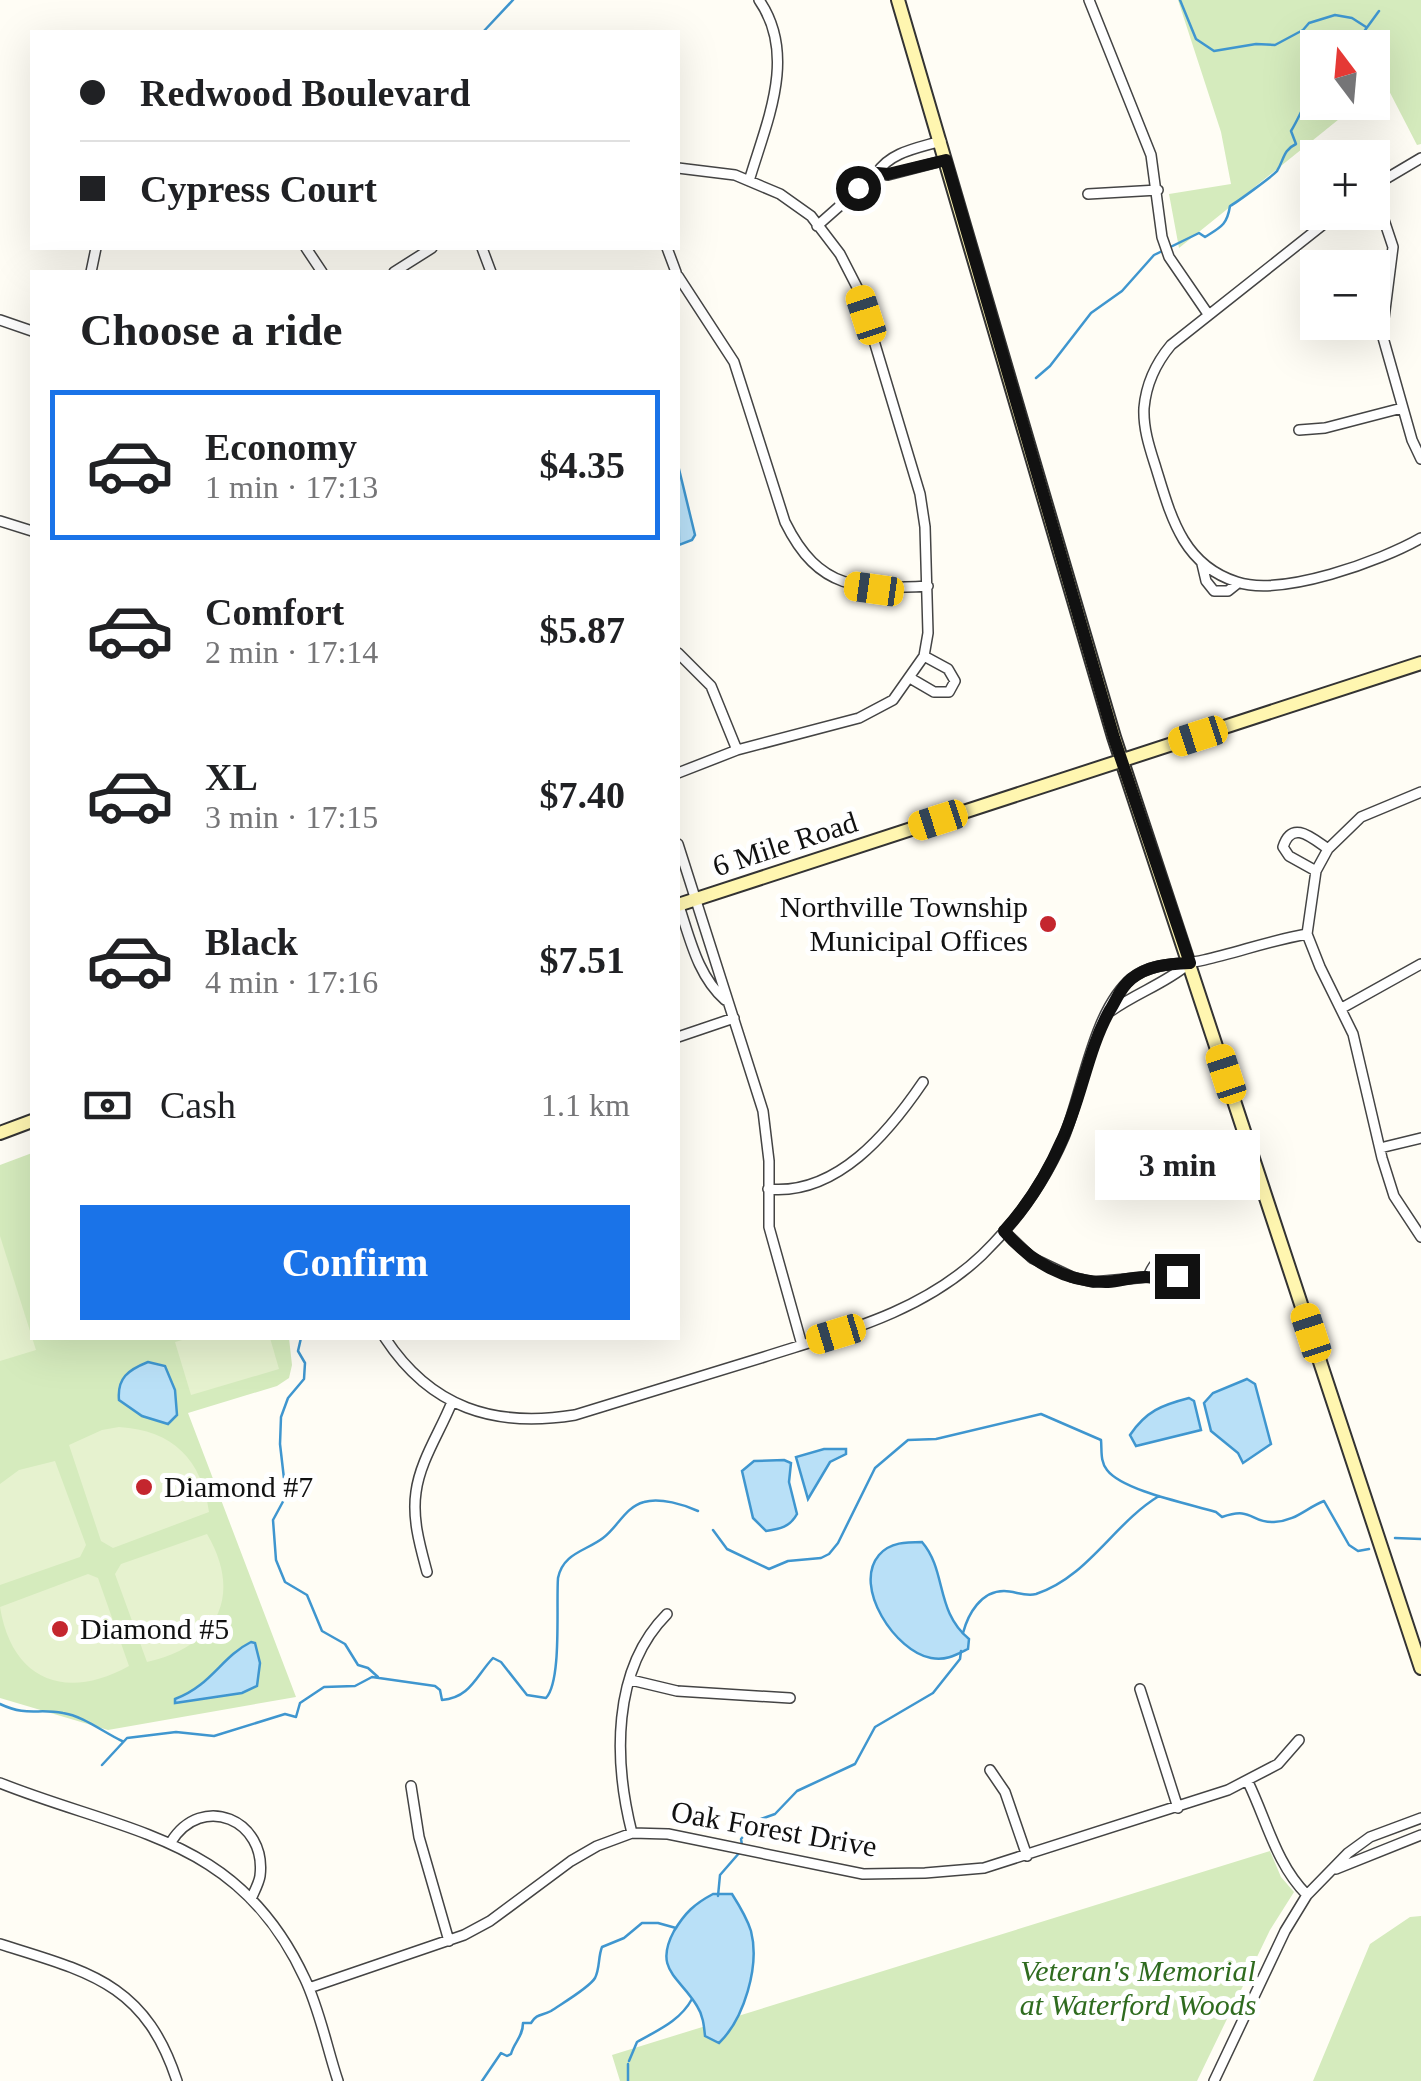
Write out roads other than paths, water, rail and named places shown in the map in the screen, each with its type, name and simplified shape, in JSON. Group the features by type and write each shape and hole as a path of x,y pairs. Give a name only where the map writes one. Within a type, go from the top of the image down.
{"main road":[{"path":"898,0 1098,687 1421,1668"},
{"name":"6 Mile Road","path":"680,903 1421,663"},
{"path":"0,1133 30,1121"}],"street":[{"path":"749,181 778,74 774,32 759,0"},
{"path":"1089,0 1151,155 1162,237 1169,258 1208,314"},
{"path":"817,226 877,173 884,162 941,141"},
{"path":"1390,177 1421,158"},
{"path":"877,173 888,174 946,160"},
{"path":"680,168 716,171 780,194 810,216 851,273 920,494 928,586 924,656 893,700 859,718 738,750 680,773"},
{"path":"1088,194 1158,190"},
{"path":"1316,230 1208,314 1164,354 1150,382 1144,408 1148,443 1173,522 1202,564 1238,583 1264,587 1292,584 1402,549 1421,538"},
{"path":"1387,230 1393,247 1382,334 1402,408 1421,458"},
{"path":"397,270 429,250"},
{"path":"680,279 734,362 785,522 797,546 812,564 852,586 928,586"},
{"path":"1,322 30,330"},
{"path":"1299,430 1326,428 1402,408"},
{"path":"0,521 30,531"},
{"path":"1202,564 1206,582 1214,590 1228,591 1238,583"},
{"path":"680,655 710,686 738,750"},
{"path":"910,678 934,692 948,692 954,681 948,669 924,656"},
{"path":"1421,792 1362,816 1328,849 1316,871 1307,934 1353,1034 1394,1196 1421,1237"},
{"path":"1316,871 1289,856 1283,847 1286,838 1301,831 1328,849"},
{"path":"680,850 764,1111 772,1245 802,1345"},
{"path":"680,909 698,963 712,988 726,1001"},
{"path":"387,1340 414,1374 452,1402 510,1420 538,1421 575,1415 910,1308 980,1257 1039,1184 1063,1140 1100,1026 1115,996 1131,979 1160,964 1190,963 1258,943 1307,934"},
{"path":"1110,1012 1165,982 1190,963"},
{"path":"1342,1008 1421,964"},
{"path":"680,1037 734,1018"},
{"path":"768,1190 802,1186 851,1162 887,1133 923,1082"},
{"path":"1380,1148 1421,1138"},
{"path":"1004,1231 1032,1258 1072,1277 1093,1282 1148,1276"},
{"path":"427,1572 416,1526 416,1492 423,1466 452,1402"},
{"path":"632,1834 624,1800 622,1715 631,1680 652,1630 667,1614"},
{"path":"631,1680 677,1690 790,1698"},
{"path":"1140,1688 1178,1808"},
{"name":"Oak Forest Drive","path":"309,1988 449,1941 490,1921 584,1853 632,1834 668,1834 863,1874 925,1874 984,1868 1178,1808 1248,1782 1278,1764 1298,1740"},
{"path":"990,1770 1005,1792 1027,1856"},
{"path":"1248,1782 1280,1860 1307,1895"},
{"path":"0,1783 172,1842 212,1866 251,1899 290,1950 309,1988 338,2081"},
{"path":"410,1786 418,1837 449,1941"},
{"path":"172,1842 182,1825 203,1816 224,1816 239,1824 252,1837 258,1854 260,1877 251,1899"},
{"path":"1214,2081 1285,1931 1307,1895 1348,1852 1370,1837 1421,1818"},
{"path":"1334,1870 1421,1835"},
{"path":"0,1944 89,1974 120,1993 148,2019 177,2081"}],"water":[{"path":"680,473 695,535 680,545"},
{"path":"148,1362 165,1366 175,1390 177,1415 168,1424 142,1416 119,1400 125,1376"},
{"path":"1247,1379 1255,1384 1271,1444 1243,1463 1238,1453 1211,1431 1204,1403 1213,1393"},
{"path":"1189,1398 1194,1401 1201,1430 1136,1446 1130,1435 1142,1420 1163,1406"},
{"path":"824,1449 846,1449 846,1454 830,1462 808,1499 796,1457"},
{"path":"754,1461 791,1463 789,1482 797,1514 784,1527 766,1531 753,1518 742,1471"},
{"path":"922,1542 935,1565 951,1616 969,1639 968,1649 946,1658 931,1658 904,1644 874,1600 872,1568 879,1555 888,1547"},
{"path":"251,1642 255,1643 260,1663 257,1686 242,1693 175,1703 175,1699 198,1686"},
{"path":"713,1894 732,1894 747,1921 753,1945 748,1991 736,2020 719,2043 705,2036 699,2009 671,1972 666,1955 682,1919"}],"waterway":[{"path":"485,30 513,0"},
{"path":"1180,0 1196,39 1214,51 1275,45 1309,23 1335,15 1352,18 1366,27"},
{"path":"1365,30 1379,11"},
{"path":"1036,378 1091,313 1122,291 1154,255 1199,233 1205,237 1215,231 1225,222 1230,206 1277,171 1286,152 1296,144 1291,131 1300,113"},
{"path":"301,1340 298,1351 305,1363 304,1379 288,1398 281,1417 286,1496 273,1520 276,1560 285,1582 307,1595 322,1631 345,1644 358,1665 378,1677"},
{"path":"713,1530 727,1549 769,1569 788,1561 821,1558 838,1543 875,1468 908,1440 936,1439 1041,1414 1101,1440 1107,1470 1127,1484 1222,1517 1240,1513 1266,1522 1289,1519 1324,1501 1349,1545 1358,1551 1369,1549"},
{"path":"963,1633 982,1599 1008,1591 1032,1595 1054,1586 1086,1563 1128,1520 1159,1496"},
{"path":"102,1765 127,1738 176,1732 214,1736 285,1714 296,1717 300,1703 324,1687 355,1686 372,1677 435,1686 442,1700 452,1698 466,1691 493,1658 501,1662 527,1695 546,1698 554,1676 558,1578 565,1563 603,1538 637,1505 665,1501 698,1511"},
{"path":"1395,1538 1421,1539"},
{"path":"742,1845 741,1839 758,1820 775,1814 797,1791 855,1764 875,1727 933,1693 960,1659 961,1651"},
{"path":"0,1704 18,1710 70,1715 122,1741"},
{"path":"718,1896 720,1875 740,1852"},
{"path":"482,2081 501,2053 511,2054 523,2023 531,2023 592,1982 602,1947 624,1938 642,1923 676,1928"},
{"path":"629,2061 637,2042 675,2019 692,1999"},
{"path":"628,2064 628,2081"}],"place":[{"name":"Northville Township Municipal Offices","path":"1048,924"},
{"name":"Diamond #7","path":"144,1487"},
{"name":"Diamond #5","path":"60,1629"}],"park label":[{"name":"Veteran's Memorial at Waterford Woods","path":"1138,1988"}]}
